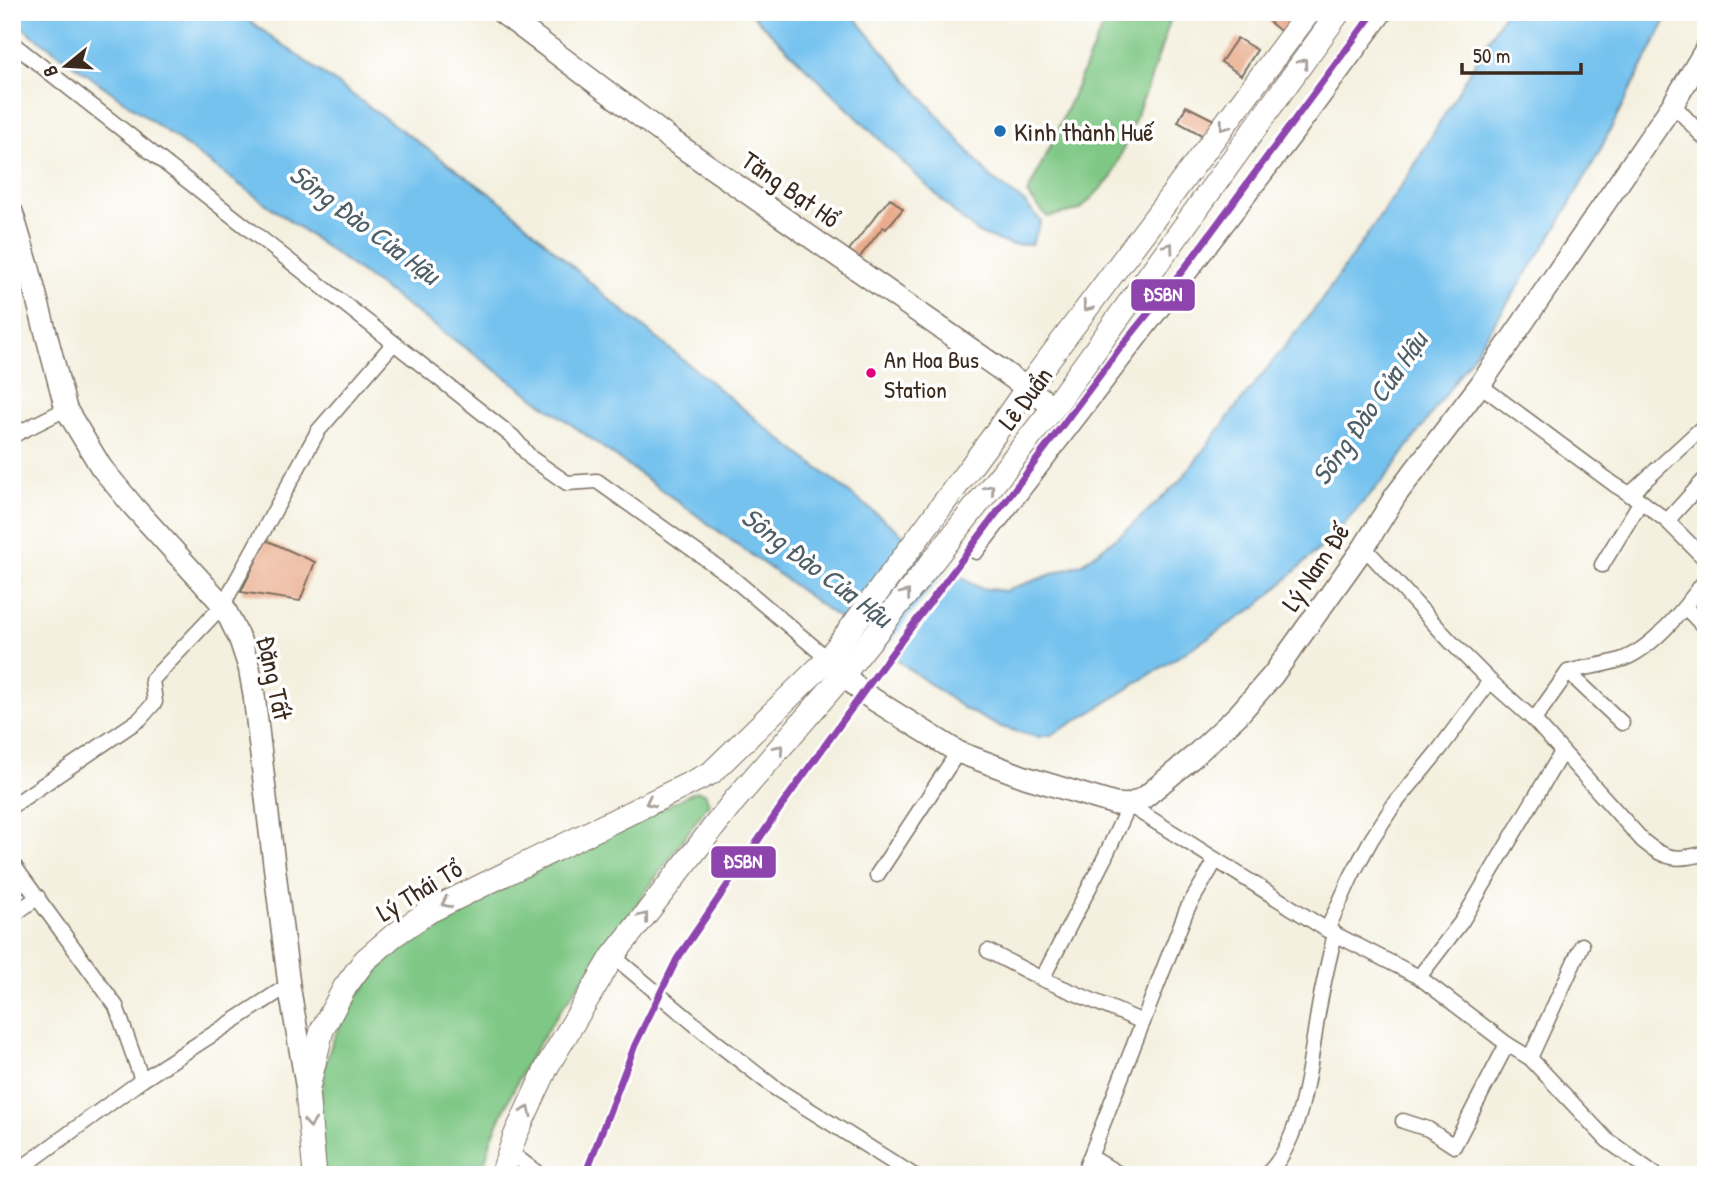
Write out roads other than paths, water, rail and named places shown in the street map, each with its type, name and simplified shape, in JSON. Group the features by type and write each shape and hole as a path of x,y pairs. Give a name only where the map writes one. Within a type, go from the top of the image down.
{"main road":[{"name":"Lê Duẩn","path":"734,801 839,663 929,524 1027,388 1309,12"},
{"name":"Lê Duẩn","path":"711,773 839,663 947,542 1054,407 1339,12"},
{"path":"502,1175 515,1136 548,1065 613,956 734,801 711,773"},
{"name":"Lý Thái Tổ","path":"315,1175 307,1092 322,1030 345,987 365,960 393,936 428,912 711,773"}],"street":[{"name":"Tăng Bạt Hổ","path":"501,12 673,141 1054,407"},
{"path":"976,552 1294,137 1386,12"},
{"path":"12,43 394,342 513,438 531,458 567,483 597,481 730,576 839,663 863,693 957,752 1115,804 1129,805 1331,931 1419,977 1507,1044 1530,1058 1607,1140 1656,1175"},
{"name":"Lý Nam Đế","path":"1129,805 1145,797 1238,715 1292,650 1364,547 1396,495 1480,385 1673,104 1706,49"},
{"path":"1673,104 1706,140"},
{"name":"Đặng Tất","path":"12,212 21,272 66,408 101,467 223,605 240,640 254,695 289,985 307,1092"},
{"path":"12,806 140,719 155,702 152,681 223,605 318,431 394,342"},
{"path":"1480,385 1667,521 1706,560"},
{"path":"12,436 66,408"},
{"path":"1602,565 1635,498 1706,424"},
{"path":"1667,521 1706,478"},
{"path":"1364,547 1450,641 1534,720 1654,851 1681,859 1706,853"},
{"path":"1534,720 1568,671 1623,659 1647,645 1685,607 1706,579"},
{"path":"1685,607 1706,629"},
{"path":"1568,671 1622,723"},
{"path":"1266,1175 1286,1148 1297,1120 1331,931 1352,875 1393,806 1490,681"},
{"path":"877,875 957,752"},
{"path":"1419,977 1462,921 1562,752"},
{"path":"1042,979 1129,805"},
{"path":"1083,1175 1187,909 1216,860"},
{"path":"12,863 116,1006 142,1080"},
{"path":"12,916 38,897"},
{"path":"1530,1058 1583,945"},
{"path":"988,951 1042,979 1143,1022"},
{"path":"613,956 775,1088 913,1175"},
{"path":"12,1175 142,1080 289,985"},
{"path":"1403,1121 1428,1129 1454,1146 1507,1044"},
{"path":"510,1152 540,1175"},
{"path":"1091,1157 1121,1175"}],"water":[{"name":"Sông Đào Cửa Hậu","path":"12,12 237,12 503,203 604,295 769,430 947,569 980,588 1005,591 1083,563 1130,527 1180,481 1321,301 1410,173 1505,12 1670,12 1598,154 1557,227 1472,357 1390,472 1336,533 1259,605 1093,711 1051,735 1037,737 998,726 963,708 12,20"},
{"path":"749,12 850,12 991,178 1023,201 1041,221 1032,244 1011,245 980,234 957,215"}],"place":[{"name":"Kinh thành Huế","path":"1000,131"},
{"name":"An Hoa Bus Station","path":"871,373"}]}
